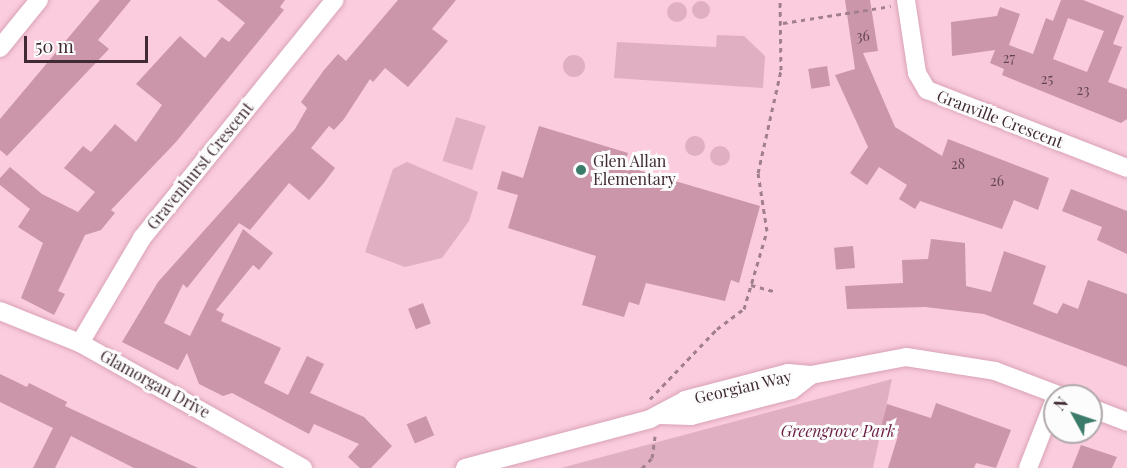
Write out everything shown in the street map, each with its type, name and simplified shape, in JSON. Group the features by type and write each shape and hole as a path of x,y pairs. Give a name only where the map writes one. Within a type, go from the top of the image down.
{"street":[{"path":"0,48 39,0"},
{"name":"Gravenhurst Crescent","path":"80,343 142,238 335,0"},
{"name":"Granville Crescent","path":"906,2 917,73 927,90 1127,168"},
{"name":"Glamorgan Drive","path":"0,310 80,343 303,468"},
{"name":"Georgian Way","path":"465,468 661,415 686,400 788,373 811,375 906,357 949,359 1043,391"},
{"path":"1103,413 1127,422"},
{"path":"1028,468 1043,431"}],"path":[{"path":"646,403 717,329 740,316 752,285 767,231 758,173 778,92 783,23 780,0"},
{"path":"783,23 906,2"},
{"path":"752,285 774,291"},
{"path":"642,468 652,458 655,435"}],"green space":[{"path":"697,1 705,1 710,6 708,17 697,19 692,14 692,6"},
{"path":"677,2 684,5 687,12 684,19 677,22 670,19 667,12 670,5"},
{"path":"717,35 744,36 765,56 763,88 614,78 617,42 716,47"},
{"path":"574,55 584,62 585,66 578,76 574,77 564,70 563,66 570,56"},
{"path":"456,117 486,126 472,170 443,161"},
{"path":"695,136 702,139 705,146 702,153 695,156 688,153 685,146 688,139"},
{"path":"720,146 727,149 730,156 727,163 720,166 713,163 710,156 713,149"},
{"path":"407,162 478,192 469,221 442,258 405,267 365,252 393,169"},
{"name":"Greengrove Park","path":"892,379 873,468 561,468"}],"building":[{"path":"100,0 131,0 98,40 109,49 7,156 0,150 0,119"},
{"path":"217,0 285,0 280,7 284,10 176,142 111,210 115,213 101,230 85,235 58,291 65,294 54,315 21,298 43,243 18,227 30,209 0,185 0,178 10,167 42,194 78,212 95,192 64,168 83,146 91,152 115,124 136,142 162,105 136,84 180,36 205,58 222,37 229,42 245,23"},
{"path":"398,0 456,0 432,29 448,41 408,87 385,68 373,82 370,79 344,119 334,130 329,126 311,148 335,168 323,184 309,200 289,183 250,230 239,223 187,288 183,284 164,323 190,336 243,229 273,253 259,270 253,265 216,310 224,314 221,321 281,348 264,383 288,395 307,356 324,364 310,393 364,417 392,446 371,468 360,468 348,457 359,444 314,424 309,434 232,393 223,396 199,384 187,353 178,370 122,342 158,282 295,129 307,108 301,102 324,70 338,54 346,61"},
{"path":"845,0 870,0 878,51 863,53 895,127 942,156 948,139 1049,178 1038,210 1014,200 1002,229 920,201 915,209 899,199 907,185 879,167 867,185 850,173 868,147 835,75 855,69"},
{"path":"1061,0 1083,0 1124,16 1113,44 1122,47 1108,82 1127,89 1127,119 1121,123 1002,75 1004,69 990,63 995,50 952,56 951,22 997,16 1000,7 1020,14 1009,45 1033,54 1046,18 1053,21","holes":["1068,18 1104,31 1087,72 1053,59"]},
{"path":"827,66 830,86 811,89 808,69"},
{"name":"Glen Allan Elementary","path":"539,126 628,153 624,166 760,206 739,283 731,280 725,301 646,283 639,305 629,302 624,317 582,305 596,256 508,228 518,195 497,189 502,171 523,178"},
{"path":"1071,189 1127,211 1127,254 1097,240 1102,227 1062,211"},
{"path":"931,239 965,243 966,286 991,292 1004,251 1046,266 1033,304 1057,314 1063,303 1078,309 1088,280 1127,294 1127,367 984,314 925,307 847,309 845,286 903,283 902,260 928,259"},
{"path":"853,246 855,268 836,270 834,248"},
{"path":"423,303 431,324 416,329 408,309"},
{"path":"0,374 27,387 29,383 67,402 65,406 198,468 134,468 71,436 55,468 33,468 53,428 0,402"},
{"path":"936,403 1011,430 996,468 976,463 974,468 888,468 898,436 880,431 887,404 931,418"},
{"path":"426,416 434,435 415,444 407,424"},
{"path":"1081,445 1117,457 1112,468 1072,468"}],"place":[{"name":"Glen Allan Elementary","path":"581,170"}]}
